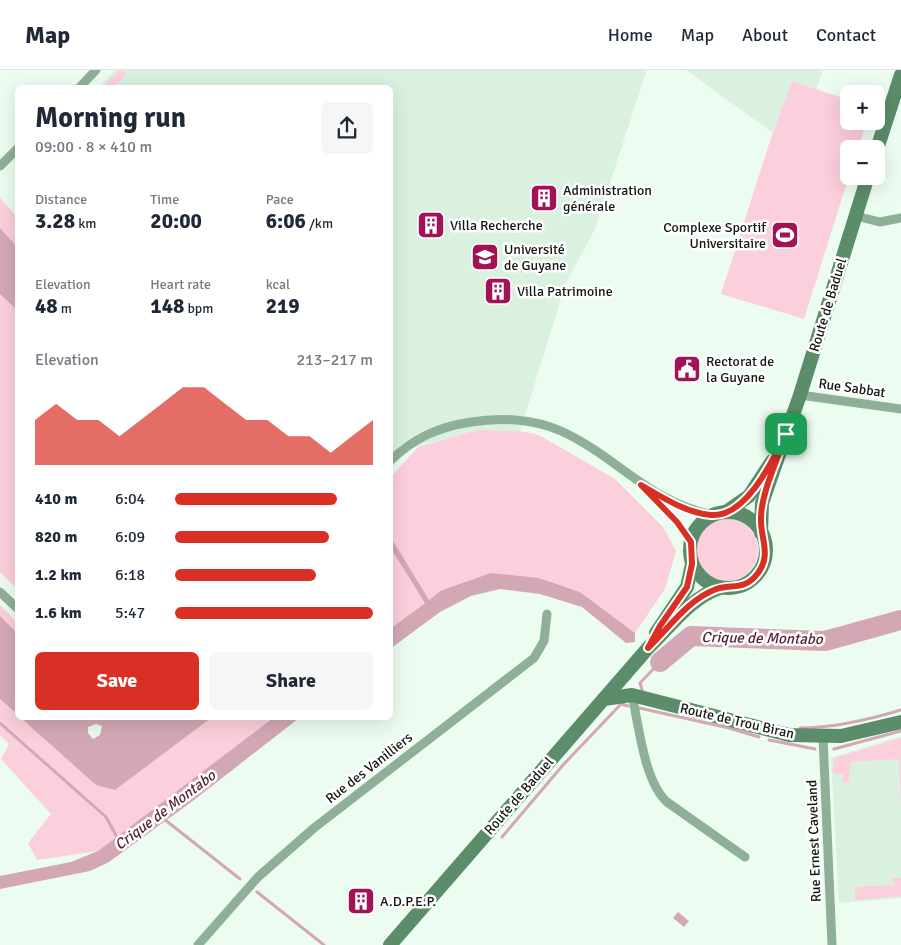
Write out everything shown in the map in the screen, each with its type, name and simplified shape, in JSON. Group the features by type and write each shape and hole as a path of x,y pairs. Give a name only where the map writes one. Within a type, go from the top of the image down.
{"main road":[{"path":"880,140 901,75"},
{"name":"Route de Baduel","path":"761,533 762,503 800,395 865,185"},
{"name":"Route de Baduel","path":"720,514 748,496 770,465 786,434"},
{"path":"735,513 750,520 761,533 765,543 765,561 757,575 740,586 720,588 703,580 692,564 691,542 699,526 720,514 735,513"},
{"name":"Route de Baduel","path":"648,648 660,626 687,587 692,564"},
{"name":"Route de Baduel","path":"390,945 648,648 690,607 712,590 720,588"},
{"path":"632,695 634,665"},
{"name":"Route de Trou Biran","path":"604,699 632,695 789,735 841,736 901,722"}],"street":[{"path":"82,85 96,70"},
{"path":"0,166 15,151"},
{"path":"856,216 880,222 901,218"},
{"name":"Rue Sabbat","path":"800,395 901,409"},
{"path":"393,459 420,437 446,426 483,420 516,420 546,426 574,438 641,485 675,504 720,514"},
{"path":"641,485 677,522 691,542"},
{"path":"0,592 15,606"},
{"name":"Rue des Vanilliers","path":"198,945 258,876 314,828 534,658 544,641 547,614"},
{"path":"632,695 649,770 657,791 667,802 745,857"},
{"name":"Rue Ernest Caveland","path":"823,737 832,945"}],"shaded area":[{"name":"Université de Guyane","path":"115,70 647,70 594,231 566,283 520,431 477,430 393,453 393,85 101,85"},
{"path":"120,70 127,74 115,85 104,85"},
{"path":"686,70 823,70 817,89 792,81 773,133"},
{"name":"Complexe Sportif Universitaire","path":"792,81 840,97 840,130 864,130 861,140 840,140 840,185 846,185 804,319 721,294 769,144"},
{"path":"0,198 15,215 15,587 0,572"},
{"path":"477,430 520,431 539,435 615,479 663,527 676,551 665,589 635,633 580,592 539,578 440,591 393,627 393,475 418,447"},
{"path":"727,519 744,524 749,528 753,533 758,550 753,567 749,572 744,576 727,581 710,576 705,572 701,567 696,550 701,533 705,528 710,524"},
{"path":"0,605 15,620 15,631 0,616"},
{"path":"0,699 15,712 15,720 24,720 115,790 208,720 270,720 98,851 37,860 28,843 51,814 1,759 9,744 0,735"},
{"path":"901,736 901,898 839,903 831,758"},
{"path":"901,738 901,806 899,759 850,762 849,782 843,783 843,774 833,774 834,758"},
{"path":"891,878 901,878 901,896 855,900 855,887 896,885"}],"water":[{"path":"0,228 15,245 15,308 0,294"},
{"path":"393,541 429,600 440,591 491,573 539,578 580,592 635,633 635,642 626,643 582,607 540,594 500,589 471,596 440,612 393,647 393,627 425,603 393,552"},
{"path":"0,616 15,631 15,712 0,699"},
{"path":"23,720 208,720 115,790 96,785","holes":["96,724 102,726 100,735 93,739 88,733 88,727"]},
{"path":"270,720 296,720 194,800 109,862 90,871 0,889 0,876 71,862 98,851"},
{"path":"678,912 689,921 684,927 673,918"}],"waterway":[{"name":"Crique de Montabo","path":"660,662 691,636 825,641 901,620"},
{"path":"643,693 640,683 660,662"},
{"path":"502,837 563,765 621,704 628,706"},
{"path":"639,708 729,728 759,737"},
{"path":"800,728 826,727 851,723 901,710"},
{"path":"0,723 106,817 118,839"},
{"path":"834,749 901,731"},
{"path":"769,740 815,749"},
{"path":"164,819 240,879"},
{"path":"257,892 324,945"}],"place":[{"name":"Administration générale","path":"544,198"},
{"name":"Villa Recherche","path":"431,225"},
{"name":"Complexe Sportif Universitaire","path":"785,235"},
{"name":"Université de Guyane","path":"485,257"},
{"name":"Villa Patrimoine","path":"498,291"},
{"name":"Rectorat de la Guyane","path":"687,369"},
{"name":"A.D.P.E.P.","path":"361,901"}],"route":[{"path":"786,434 762,503 760,517 761,533 766,552 765,561 757,575 750,582 740,586 712,590 690,607 648,648 660,626 687,587 692,564 690,556 691,542 677,522 641,485 675,504 695,512 713,515 726,512 748,496 770,465 786,434"}]}
